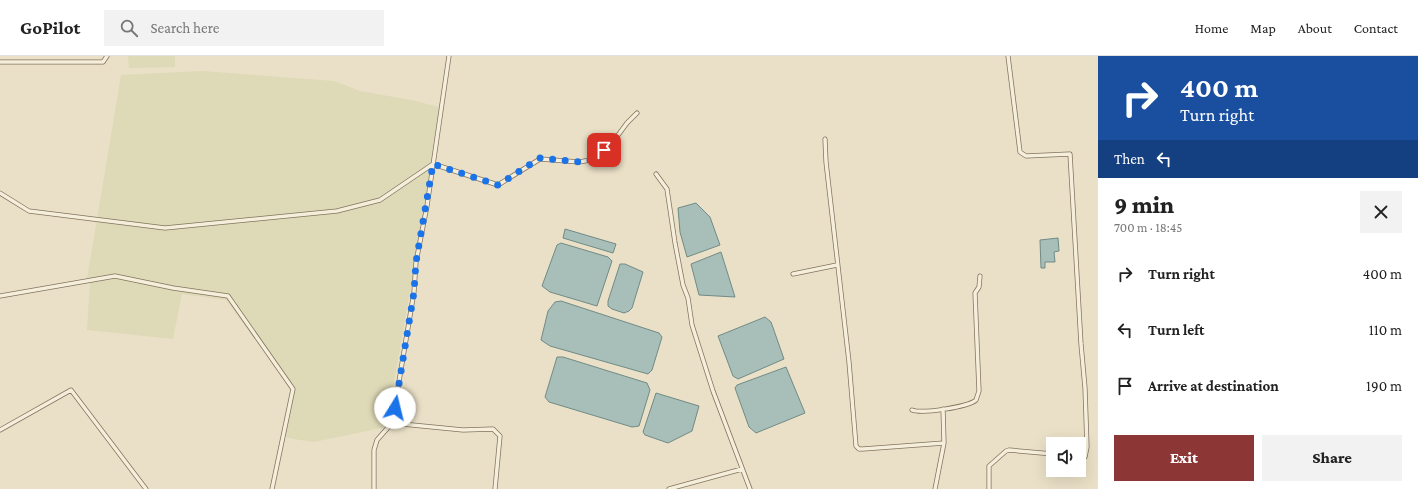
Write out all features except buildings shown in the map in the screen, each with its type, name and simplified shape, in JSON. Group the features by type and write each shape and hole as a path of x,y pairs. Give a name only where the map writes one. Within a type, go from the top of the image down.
{"street":[{"path":"0,62 103,62 107,56"},
{"path":"374,489 374,450 377,440 392,423 414,292 416,262 433,164 449,56"},
{"path":"1008,56 1020,152 1026,156 1070,154 1086,405 1086,457"},
{"path":"433,164 498,185 540,158 579,162 596,159 613,142 627,123 637,113"},
{"path":"825,139 826,162 849,362 856,446 859,449 863,449 944,443"},
{"path":"0,193 29,211 165,228 344,209 380,200 433,164"},
{"path":"656,174 667,190 678,258 683,285 688,298 692,325 714,391 750,489"},
{"path":"793,274 837,264"},
{"path":"0,296 115,276 174,288 228,296 293,389 272,489"},
{"path":"912,410 918,412 970,404 978,397 975,293 978,291 980,276"},
{"path":"0,430 71,390 146,489"},
{"path":"935,489 944,443 943,409"},
{"path":"392,423 464,430 493,428 500,436 495,489"},
{"path":"989,489 989,466 1006,451 1046,453"},
{"path":"669,489 742,469"}],"shaded area":[{"path":"128,56 175,56 175,67 129,68"},
{"path":"202,71 334,81 360,91 411,100 439,107 420,236 386,427 314,442 284,436 293,392 226,300 182,294 173,339 87,330 90,283 87,279 121,75"}],"water":[{"path":"696,203 710,217 720,245 687,257 680,232 678,208"},
{"path":"565,229 616,244 613,253 563,238"},
{"path":"1058,238 1059,251 1054,252 1055,262 1045,262 1045,268 1041,268 1040,240"},
{"path":"561,243 608,257 612,261 597,306 550,292 542,286 557,245"},
{"path":"721,252 735,297 699,295 691,264"},
{"path":"620,264 625,264 643,272 632,308 624,313 608,306 608,301"},
{"path":"561,301 659,333 662,337 652,370 648,374 550,346 541,340 548,311 555,302"},
{"path":"765,317 771,322 784,359 738,379 733,376 718,336"},
{"path":"557,357 563,357 647,383 650,390 639,426 632,427 549,402 545,397"},
{"path":"786,367 805,413 756,433 749,427 735,388 737,385"},
{"path":"656,393 699,406 692,431 668,443 645,435 643,432"}],"route":[{"path":"395,408 414,292 416,262 433,164 498,185 540,158 579,162 596,159 604,150"}]}
